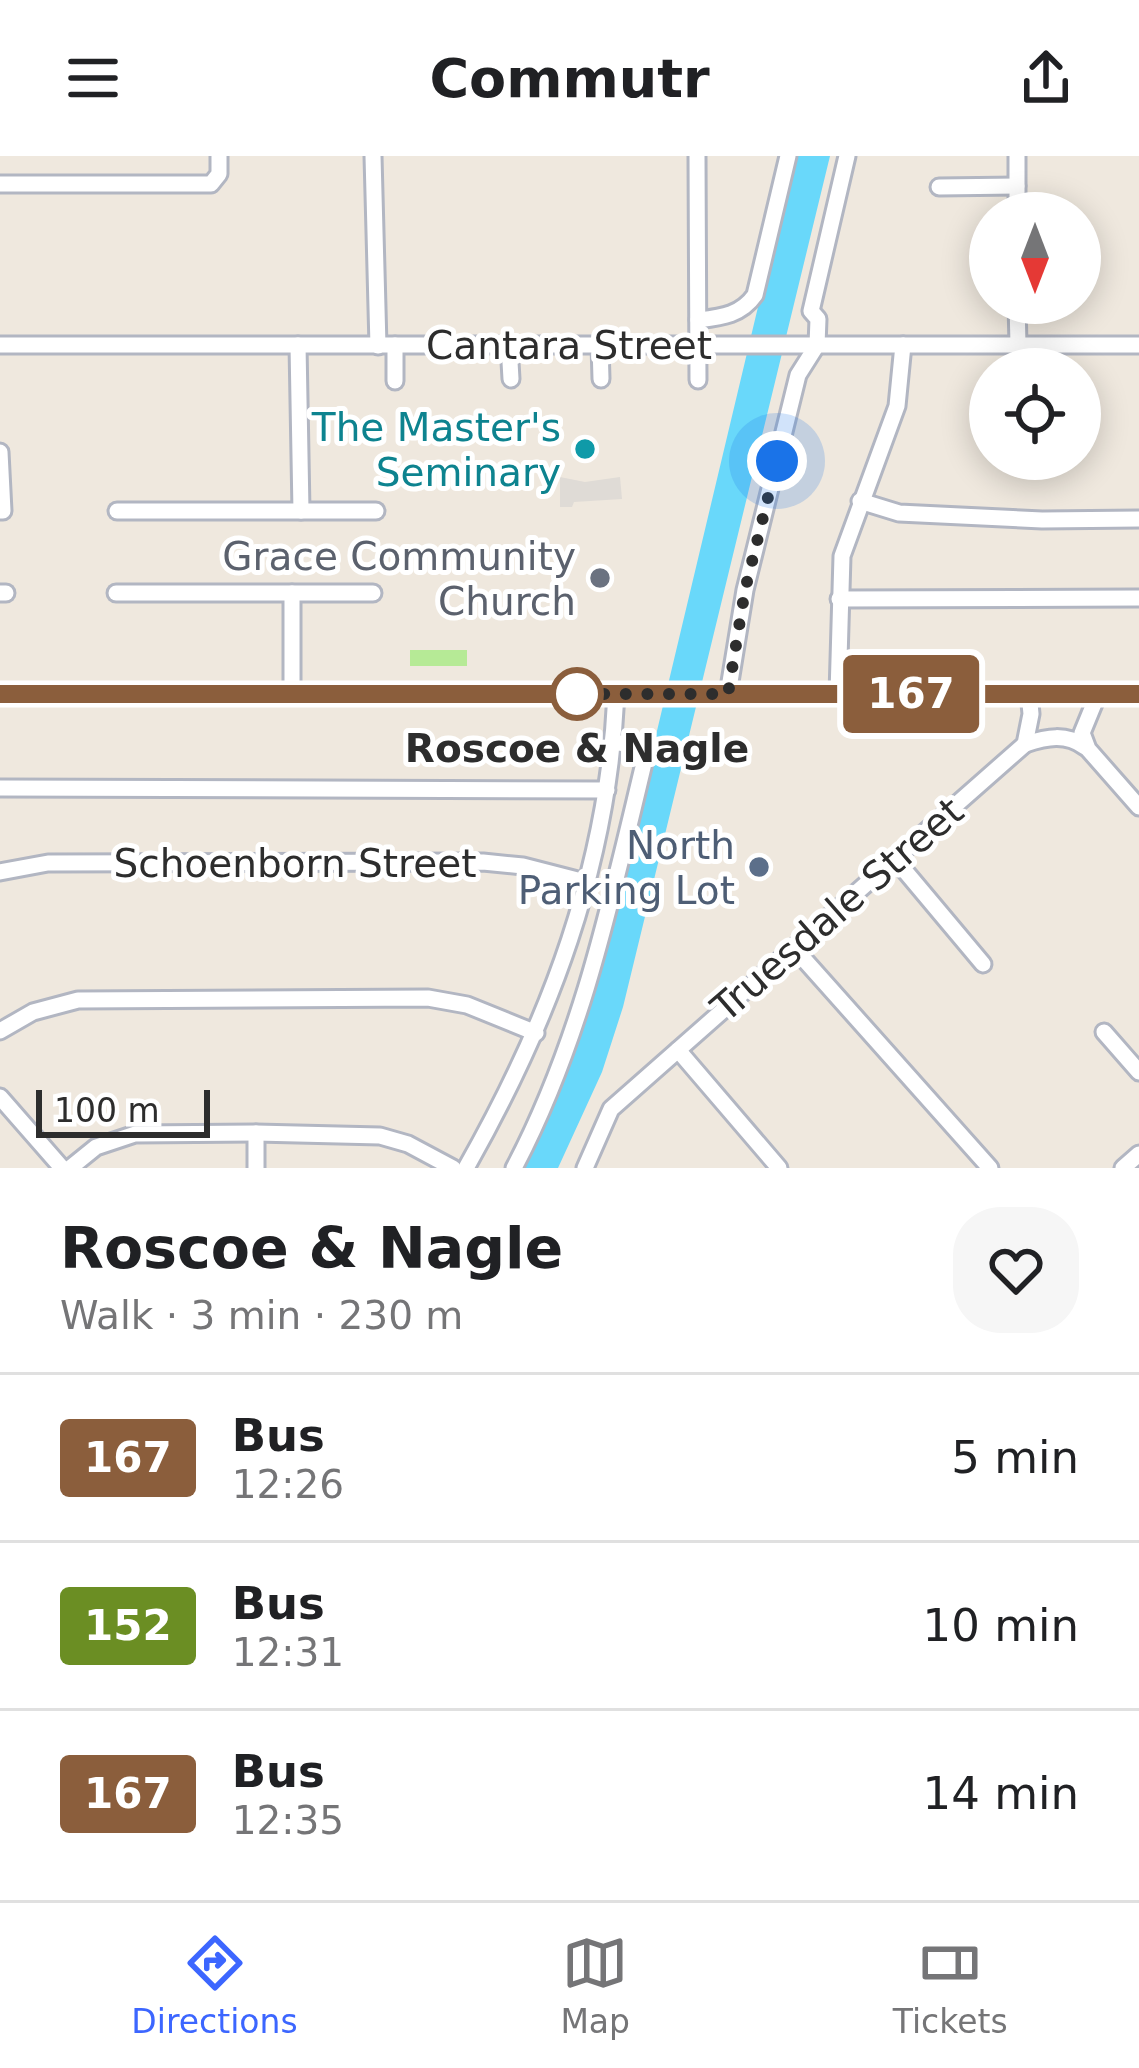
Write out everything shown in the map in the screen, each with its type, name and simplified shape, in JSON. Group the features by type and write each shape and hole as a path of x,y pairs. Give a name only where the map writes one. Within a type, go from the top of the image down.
{"main road":[{"path":"0,694 1139,694"}],"street":[{"path":"0,184 211,184 217,180 219,156"},
{"path":"373,156 386,345 394,381"},
{"path":"697,156 698,380"},
{"path":"698,320 734,314 755,295 788,156"},
{"path":"723,694 798,375 817,345 818,319 811,311 848,156"},
{"path":"1017,156 1017,192"},
{"path":"939,187 1017,186"},
{"path":"1018,324 1018,345"},
{"name":"Cantara Street","path":"0,345 1139,345"},
{"path":"298,345 301,511"},
{"path":"509,345 511,380"},
{"path":"600,345 601,379"},
{"path":"838,694 842,556 893,418 903,345"},
{"path":"0,452 2,511"},
{"path":"860,501 899,513 1139,519"},
{"path":"117,511 376,511"},
{"path":"116,593 374,593"},
{"path":"292,593 292,693"},
{"path":"839,599 1139,598"},
{"path":"1029,693 1025,744 1046,737 1073,738 1088,748 1139,807"},
{"path":"466,1168 536,1033 589,883 607,790 616,694"},
{"path":"1088,748 1083,724 1098,694"},
{"path":"514,1168 537,1125 585,1003 652,732"},
{"path":"613,742 638,746 645,760"},
{"name":"Truesdale Street","path":"585,1168 611,1109 1025,744"},
{"path":"0,788 607,790"},
{"path":"895,859 983,964"},
{"name":"Schoenborn Street","path":"0,872 48,863 484,862 524,866 589,883"},
{"path":"794,948 990,1168"},
{"path":"0,1030 32,1012 78,1000 428,998 467,1005 536,1033"},
{"path":"1103,1032 1139,1072"},
{"path":"678,1050 779,1168"},
{"path":"0,1097 66,1168 96,1147 135,1134 256,1132 380,1136 408,1144 453,1168"},
{"path":"256,1132 256,1168"},
{"path":"1123,1168 1139,1154"}],"green space":[{"path":"410,650 467,650 467,666 410,666"}],"shaded area":[{"path":"560,477 585,482 620,477 622,499 560,507"}],"water":[{"path":"794,156 830,156 623,1007 602,1072 558,1168 518,1168 538,1132 605,949"}],"bus line":[{"name":"167","path":"0,694 1139,694"}],"place":[{"name":"The Master's Seminary","path":"585,449"},
{"name":"Grace Community Church","path":"600,578"},
{"name":"Roscoe & Nagle","path":"577,694"},
{"name":"North Parking Lot","path":"759,867"}],"route":[{"path":"577,694 569,694 728,694 745,590 777,461"}]}
